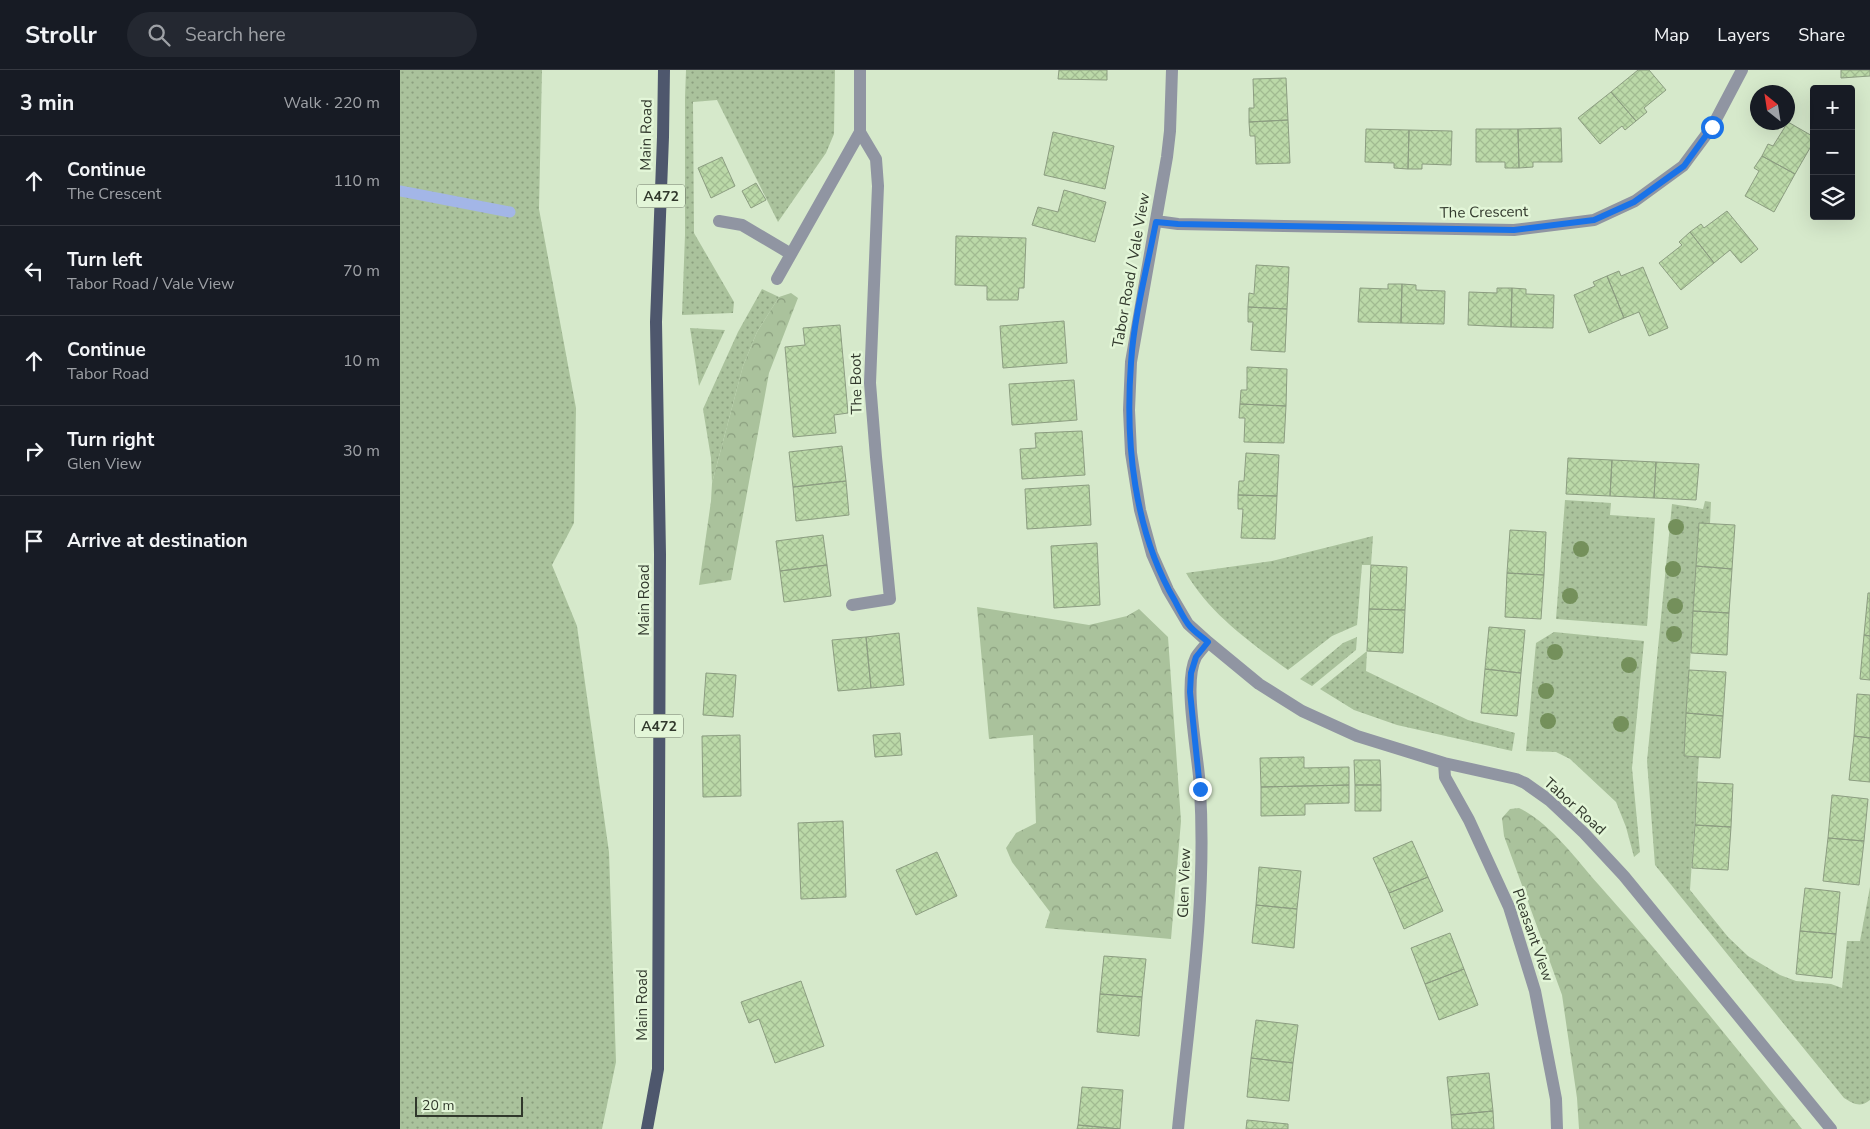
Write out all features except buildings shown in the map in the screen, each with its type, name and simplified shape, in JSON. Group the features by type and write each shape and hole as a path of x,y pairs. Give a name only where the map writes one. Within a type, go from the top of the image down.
{"main road":[{"name":"Main Road","path":"647,1129 658,1068 660,554 656,322 664,70"}],"street":[{"path":"777,279 860,132 860,70"},
{"name":"Tabor Road / Vale View","path":"1168,590 1152,554 1140,510 1131,453 1129,410 1131,362 1139,307 1156,222 1170,131 1172,70"},
{"name":"The Crescent","path":"1156,222 1207,225 1514,230 1594,220 1634,202 1684,166 1712,127 1742,70"},
{"name":"The Boot","path":"852,605 890,599 870,383 878,186 876,159 860,132"},
{"path":"719,221 742,225 791,254"},
{"name":"Tabor Road","path":"1168,590 1188,624 1259,684 1302,711 1357,736 1444,763 1525,783 1549,800 1584,833 1624,876 1831,1129"},
{"name":"Glen View","path":"1178,1129 1202,890 1200,789 1190,692 1191,673 1196,657 1208,642"},
{"name":"Pleasant View","path":"1444,763 1445,777 1469,820 1509,907 1536,990 1556,1099 1557,1129"}],"green space":[{"path":"400,70 542,70 539,209 576,408 574,523 552,565 577,626 609,852 616,1062 602,1129 400,1129"},
{"path":"686,70 835,70 834,134 826,153 778,222 717,100 693,102 694,233 734,302 733,313 682,315 685,235"},
{"path":"762,289 779,297 757,332 743,366 712,483 711,458 703,409 738,332"},
{"path":"791,293 798,298 769,373 731,580 699,585 712,483 743,366 757,332 779,297"},
{"path":"690,328 725,330 699,386"},
{"path":"1565,500 1611,503 1610,515 1655,518 1647,626 1556,619"},
{"path":"1705,501 1711,502 1710,524 1699,524 1684,756 1699,757 1690,890 1728,937 1748,956 1780,975 1796,981 1831,984 1842,988 1847,941 1860,941 1870,887 1870,1100 1863,1104 1854,1103 1844,1098 1655,865 1647,761 1672,504 1703,509"},
{"path":"1373,536 1371,565 1362,565 1357,625 1332,636 1288,670 1219,615 1186,573 1272,561"},
{"path":"977,607 1089,625 1127,616 1139,609 1168,637 1181,821 1171,939 1045,928 1050,912 1012,862 1006,848 1016,833 1036,823 1033,735 989,739"},
{"path":"1554,632 1644,641 1632,768 1640,852 1634,857 1626,827 1616,802 1570,759 1556,752 1526,751 1536,643"},
{"path":"1357,637 1356,650 1312,686 1300,679 1343,643"},
{"path":"1367,651 1366,671 1468,720 1515,733 1512,751 1397,725 1354,710 1320,689"},
{"path":"1519,808 1541,822 1571,853 1676,975 1802,1129 1579,1129 1577,1098 1562,995 1504,836 1502,818 1510,809"}],"waterway":[{"path":"400,191 510,212"}],"route":[{"path":"1200,789 1190,692 1191,673 1196,657 1208,642 1188,624 1168,590 1152,554 1140,510 1131,453 1129,410 1131,362 1139,307 1156,222 1372,229 1514,230 1594,220 1634,202 1684,166 1712,127"}]}
